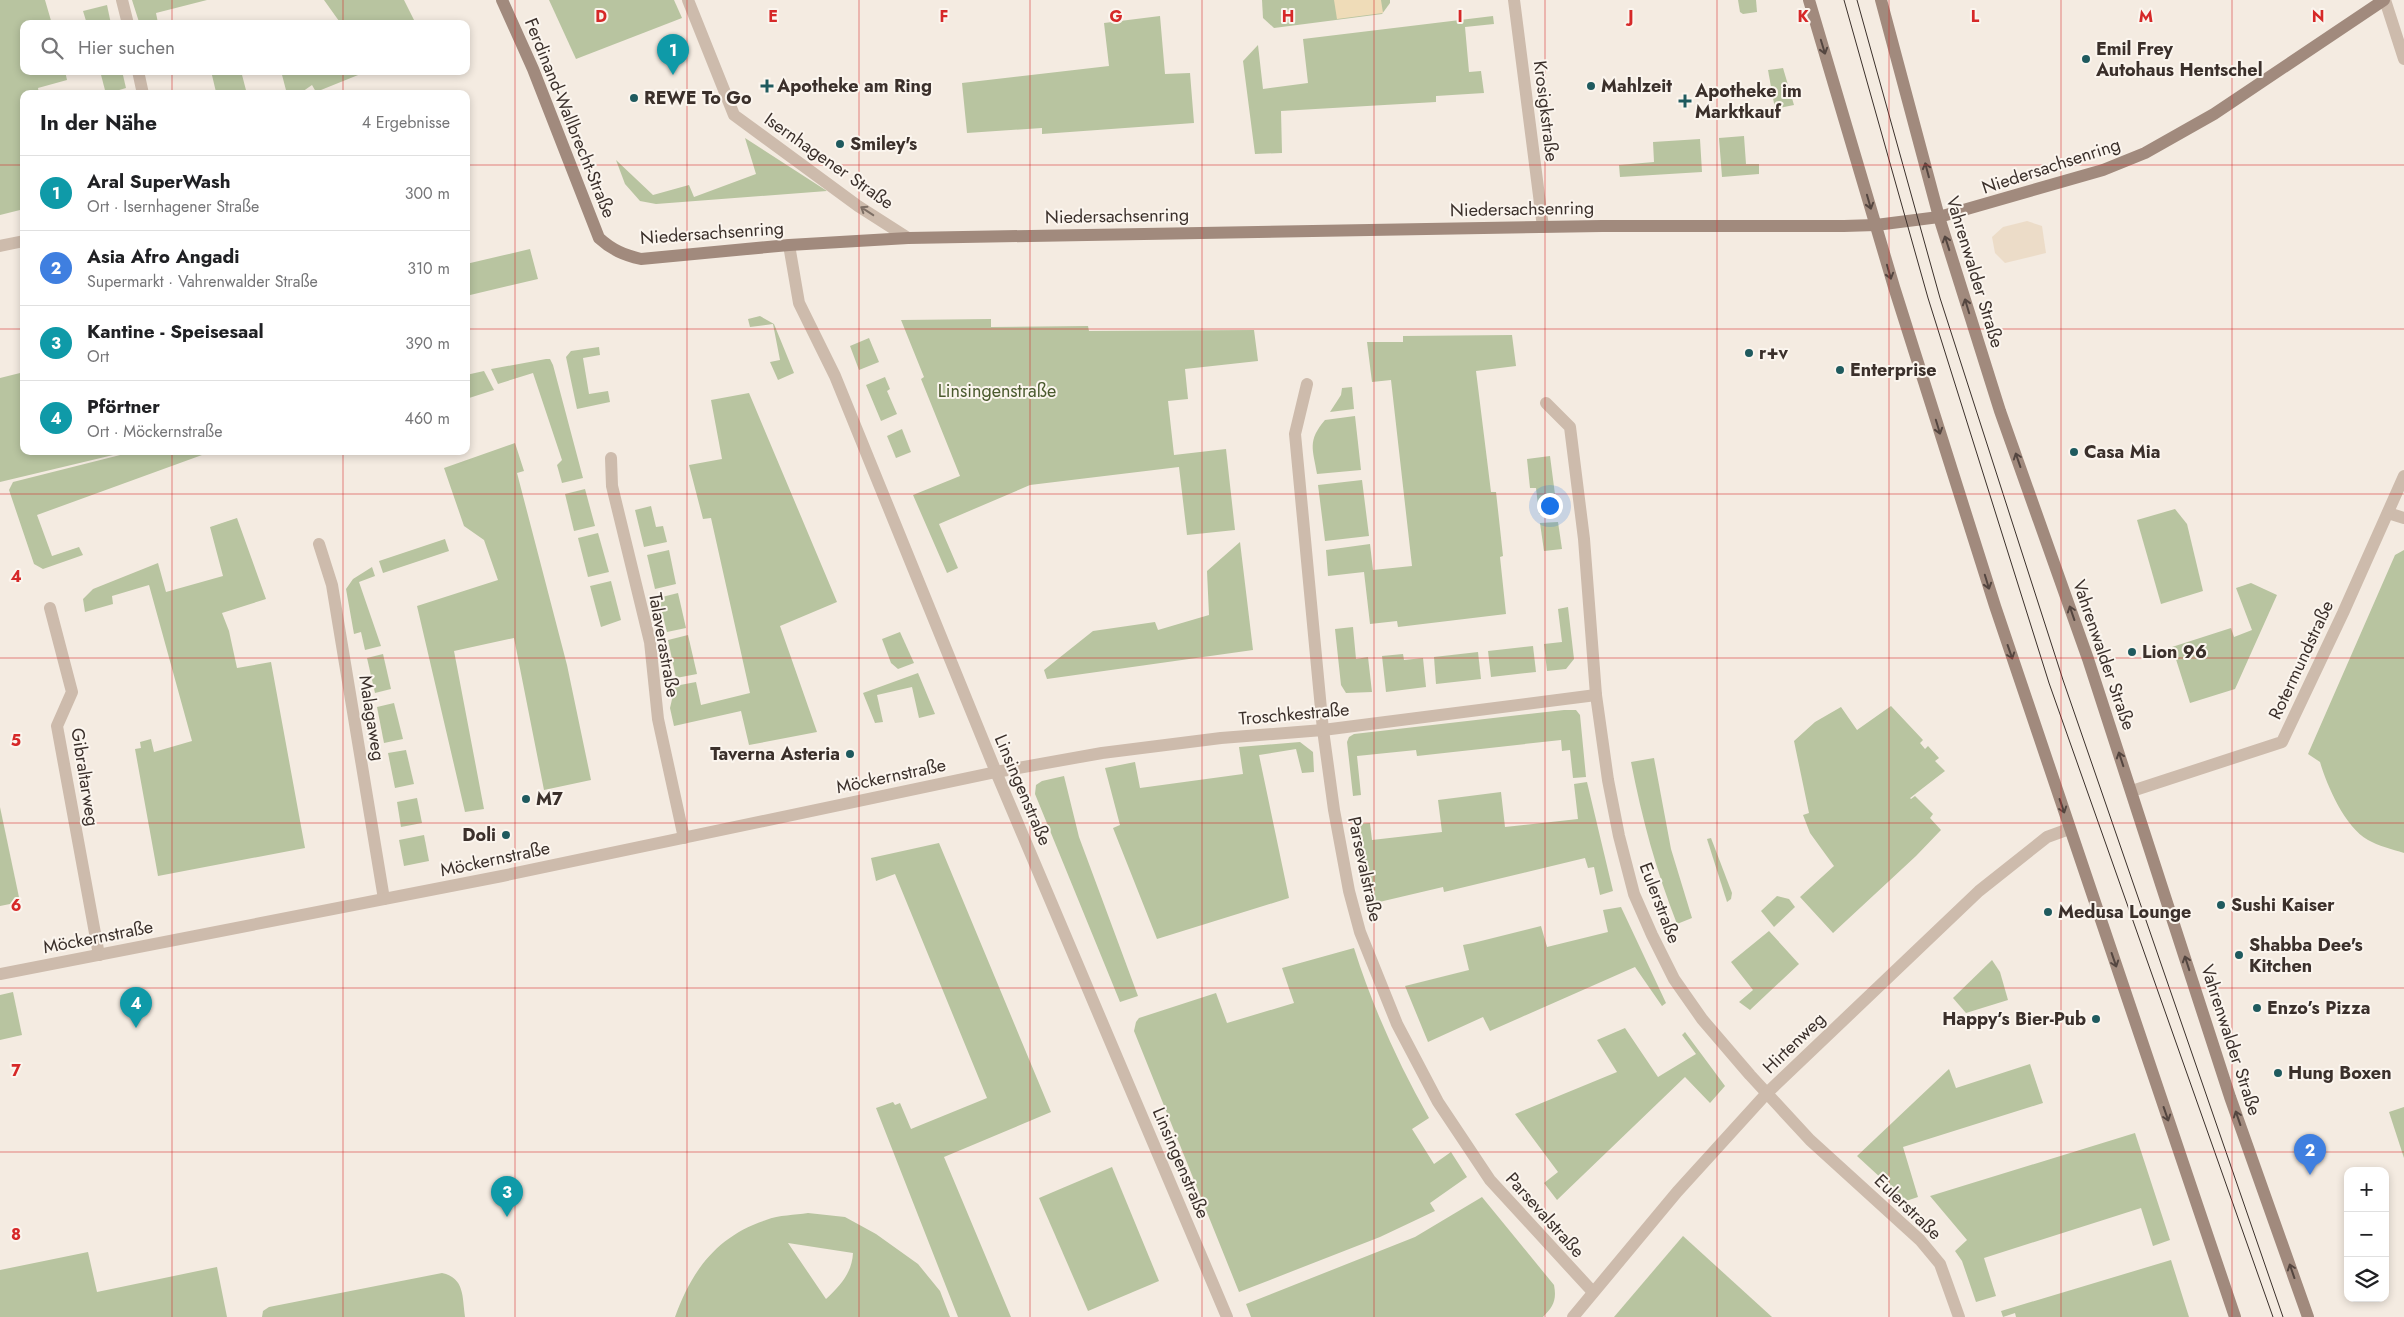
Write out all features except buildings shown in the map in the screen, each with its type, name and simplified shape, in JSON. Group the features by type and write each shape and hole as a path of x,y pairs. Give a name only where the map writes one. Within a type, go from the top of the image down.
{"main road":[{"name":"Ferdinand-Wallbrecht-Straße","path":"502,0 534,69 599,238 608,247"},
{"path":"1809,0 1876,225 1994,606 2235,1317"},
{"name":"Vahrenwalder Straße","path":"1881,0 1939,217 2000,411 2088,660 2230,1097 2308,1317"},
{"name":"Niedersachsenring","path":"608,247 641,259 789,245 908,238 1543,227 1876,225 1939,217 2013,198 2103,170 2166,143 2214,114 2385,0"}],"street":[{"path":"122,0 127,20"},
{"name":"Isernhagener Straße","path":"688,0 734,115 858,206 908,238"},
{"name":"Krosigkstraße","path":"1514,0 1543,227"},
{"path":"2385,0 2404,59"},
{"path":"139,75 142,90"},
{"path":"0,246 20,242"},
{"name":"Linsingenstraße","path":"789,245 799,303 835,376 996,772 1227,1317"},
{"name":"Parsevalstraße","path":"1307,384 1295,434 1323,730 1334,810 1349,891 1370,960 1397,1024 1438,1102 1490,1180 1592,1291"},
{"name":"Eulerstraße","path":"1546,403 1570,427 1584,539 1596,696 1619,836 1634,894 1652,936 1674,979 1702,1019 1810,1140 1920,1240 1940,1264 1959,1317"},
{"name":"Talaverastraße","path":"611,458 612,486 650,642 658,719 684,838"},
{"name":"Rotermundstraße","path":"2132,791 2282,742 2343,613 2404,476"},
{"path":"2388,513 2404,518"},
{"name":"Malagaweg","path":"319,544 332,585 384,899"},
{"name":"Gibraltarweg","path":"50,608 72,692 57,726 99,955"},
{"name":"Troschkestraße","path":"996,772 1102,753 1221,738 1323,730 1596,696"},
{"name":"Möckernstraße","path":"0,974 384,899 996,772"},
{"name":"Hirtenweg","path":"1573,1317 1592,1291 1677,1192 1767,1093 1979,891 2046,837 2070,829"}],"green space":[{"path":"0,0 45,0 51,20 20,20 20,75 66,75 67,80 38,88 38,90 20,90 20,210 0,215"},
{"path":"132,0 207,0 156,13 157,20 138,20"},
{"path":"324,0 404,0 414,20 338,20"},
{"path":"549,0 674,0 682,18 576,59"},
{"path":"1262,0 1390,0 1390,3 1382,14 1274,28 1263,18"},
{"path":"1738,0 1756,0 1757,12 1743,14 1740,12"},
{"path":"107,5 110,20 86,20 83,11"},
{"path":"1160,16 1165,74 1190,73 1194,123 1042,134 1042,128 967,133 962,83 1109,66 1104,23"},
{"path":"1493,16 1494,24 1465,27 1469,72 1481,71 1484,93 1436,96 1436,102 1281,111 1282,153 1255,154 1243,61 1258,45 1263,89 1308,83 1303,39"},
{"path":"1783,68 1794,105 1775,109 1768,70"},
{"path":"101,75 123,75 126,88 105,90"},
{"path":"212,75 242,75 246,90 216,90"},
{"path":"282,75 358,75 321,90 315,90 312,85 305,90 286,90"},
{"path":"1744,136 1746,164 1759,164 1759,174 1722,177 1719,138"},
{"path":"745,138 827,191 656,204 640,201 625,184 616,160 653,195 689,185 694,197 756,174"},
{"path":"1700,139 1702,172 1620,177 1619,165 1654,162 1653,142"},
{"path":"530,249 538,279 470,295 470,263"},
{"path":"760,316 774,324 794,373 778,380 770,362 780,360 773,324 750,327 748,319"},
{"path":"991,319 991,327 1088,326 1089,331 1254,330 1258,361 1185,369 1188,399 1168,401 1174,455 1226,449 1235,530 1187,535 1179,467 1030,485 939,524 958,568 947,573 913,495 960,476 921,379 924,377 901,320"},
{"path":"1512,335 1516,366 1476,371 1491,492 1496,492 1503,556 1500,557 1506,614 1398,627 1397,621 1370,624 1364,572 1328,576 1326,550 1370,544 1373,570 1412,566 1391,380 1372,382 1367,342 1403,342 1403,336"},
{"path":"869,338 879,362 859,370 850,346"},
{"path":"599,347 600,355 583,358 589,394 608,391 610,402 577,409 566,357 571,351"},
{"path":"550,359 553,365 583,478 562,483 557,465 562,460 533,373 498,384 491,369"},
{"path":"484,371 494,390 470,398 470,374"},
{"path":"20,373 20,455 113,455 0,482 0,378"},
{"path":"885,377 890,389 887,391 897,414 881,421 866,385"},
{"path":"1352,387 1354,409 1330,412 1341,395 1342,388"},
{"path":"749,393 837,602 780,626 817,732 749,745 741,711 674,726 670,708 675,686 696,682 701,705 750,693 711,518 703,519 689,465 722,459 711,400"},
{"path":"1355,416 1361,470 1317,474 1313,446 1319,427 1325,420"},
{"path":"902,429 911,452 896,458 887,436"},
{"path":"515,443 524,471 517,473 567,665 591,780 544,790 514,638 454,651 484,809 465,812 417,606 498,580 484,540 464,526 444,468"},
{"path":"120,455 202,455 37,515 52,556 79,547 83,555 43,569 34,564 9,490 13,482"},
{"path":"1550,456 1557,510 1555,513 1539,514 1536,488 1530,488 1527,459"},
{"path":"1362,480 1369,536 1325,541 1318,485"},
{"path":"585,489 595,526 574,531 565,494"},
{"path":"651,506 656,527 663,526 667,542 644,547 635,510"},
{"path":"2175,509 2187,524 2203,591 2161,604 2137,520"},
{"path":"237,518 266,599 222,613 229,631 237,668 271,662 305,848 158,876 135,749 141,748 140,742 151,739 154,752 192,741 149,585 112,596 113,604 85,612 83,599 93,589 158,563 166,592 223,576 210,527"},
{"path":"1558,522 1562,549 1544,551 1540,523"},
{"path":"598,533 609,572 588,577 578,538"},
{"path":"445,539 449,551 383,573 379,561"},
{"path":"1240,542 1253,650 1047,679 1044,670 1093,631 1155,622 1158,630 1209,615 1207,571"},
{"path":"669,550 676,584 655,589 647,555"},
{"path":"2404,550 2404,853 2368,840 2352,826 2338,805 2320,762 2308,754 2395,555"},
{"path":"372,567 375,576 359,582 381,646 365,650 361,632 354,634 346,589 353,579"},
{"path":"611,581 621,620 601,627 590,586"},
{"path":"2251,583 2277,595 2235,689 2190,703 2172,647 2231,628 2234,637 2252,630 2236,588"},
{"path":"678,593 686,628 667,632 658,598"},
{"path":"1568,607 1574,659 1566,669 1547,671 1544,644 1562,642 1558,609"},
{"path":"1353,627 1356,659 1368,657 1372,692 1346,693 1341,685 1335,629"},
{"path":"900,632 914,663 898,669 891,663 882,639"},
{"path":"688,635 697,674 676,678 668,640"},
{"path":"1533,646 1536,672 1491,677 1488,651"},
{"path":"1478,652 1481,679 1436,684 1434,657"},
{"path":"383,654 391,689 375,693 367,658"},
{"path":"1403,654 1404,660 1423,658 1426,687 1386,692 1382,656"},
{"path":"918,673 935,714 919,718 912,687 877,695 883,722 875,723 863,693"},
{"path":"394,703 403,739 384,743 377,707"},
{"path":"1891,706 1923,740 1920,743 1925,749 1928,746 1939,758 1935,761 1945,771 1910,798 1915,796 1933,814 1930,818 1941,830 1916,856 1833,933 1800,897 1834,866 1810,833 1803,815 1809,813 1794,741 1815,722 1841,707 1857,730"},
{"path":"1576,710 1580,715 1586,777 1573,778 1570,750 1562,751 1561,740 1417,756 1416,750 1357,756 1361,795 1353,796 1347,742 1349,737 1354,734"},
{"path":"1300,742 1313,752 1314,772 1302,773 1296,749 1259,755 1289,898 1157,939 1113,828 1120,825 1105,768 1135,762 1140,788 1243,774 1239,747"},
{"path":"406,750 414,784 395,788 388,753"},
{"path":"1654,758 1671,849 1692,918 1677,924 1650,844 1631,762"},
{"path":"1064,776 1079,837 1138,996 1120,1002 1035,794 1036,785 1042,781"},
{"path":"1587,782 1613,891 1600,895 1594,867 1588,868 1585,858 1444,892 1443,887 1375,903 1357,824 1370,823 1372,840 1442,832 1438,800 1501,792 1505,827 1578,819 1574,784"},
{"path":"417,798 422,823 401,827 397,802"},
{"path":"0,807 20,902 0,906"},
{"path":"424,835 429,861 404,866 399,840"},
{"path":"1711,838 1732,893 1731,899 1727,902 1707,839"},
{"path":"939,843 1051,1112 944,1157 1011,1317 958,1317 876,1108 893,1102 895,1105 900,1103 911,1129 987,1098 895,874 876,881 871,858"},
{"path":"1777,896 1789,899 1795,907 1774,927 1761,911"},
{"path":"1621,907 1666,1003 1662,1006 1635,967 1490,1031 1483,1017 1428,1042 1405,986 1469,970 1463,945 1541,926 1547,947 1608,932 1603,910"},
{"path":"1769,931 1799,964 1750,1010 1739,1002 1753,990 1731,962"},
{"path":"1354,948 1369,992 1387,1035 1429,1118 1412,1129 1434,1164 1451,1152 1467,1177 1430,1203 1435,1211 1380,1237 1239,1292 1134,1031 1136,1022 1139,1018 1216,993 1227,1023 1294,1003 1282,968"},
{"path":"1992,960 2000,972 2008,1000 1966,1013 1953,998"},
{"path":"13,992 22,1035 0,1040 0,995"},
{"path":"1625,1028 1658,1077 1696,1054 1682,1035 1685,1032 1725,1086 1710,1103 1685,1077 1557,1200 1544,1183 1558,1172 1515,1114 1617,1072 1597,1040"},
{"path":"2030,1064 2043,1103 1903,1147 1918,1197 1906,1201 1857,1156 1949,1069 1956,1088"},
{"path":"2404,1107 2404,1158 2389,1112"},
{"path":"2135,1133 2170,1240 2153,1246 2141,1208 1984,1258 1996,1296 1976,1302 1962,1261 1955,1251 1967,1240 1930,1196"},
{"path":"1112,1167 1159,1281 1088,1311 1039,1198"},
{"path":"1482,1197 1554,1285 1555,1295 1553,1303 1543,1317 1251,1317 1246,1304 1415,1237"},
{"path":"808,1213 845,1217 876,1234 918,1264 940,1291 950,1317 675,1317 698,1270 720,1245 749,1227 771,1218","holes":["788,1243 853,1253 848,1273 826,1299"]},
{"path":"1683,1236 1772,1317 1614,1317"},
{"path":"88,1252 97,1292 217,1267 227,1317 0,1317 0,1270"},
{"path":"2171,1260 2189,1317 2016,1317 2015,1313 2003,1317 2001,1311"},
{"path":"442,1273 455,1279 459,1284 465,1317 262,1317 263,1311 269,1307"}],"sand":[{"path":"1334,0 1381,0 1383,13 1337,19"}],"shaded area":[{"path":"2027,221 2042,226 2046,253 2005,263 1995,253 1992,237 2003,227"}],"tram line":[{"path":"1844,0 1928,298 2049,683 2273,1317"},
{"path":"1857,0 1940,298 2063,680 2283,1317"}],"place":[{"name":"Emil Frey Autohaus Hentschel","path":"2086,59"},
{"name":"Aral SuperWash","path":"673,75"},
{"name":"Apotheke am Ring","path":"767,86"},
{"name":"Mahlzeit","path":"1591,86"},
{"name":"REWE To Go","path":"634,98"},
{"name":"Apotheke im Marktkauf","path":"1685,101"},
{"name":"Smiley's","path":"840,144"},
{"name":"r+v","path":"1749,353"},
{"name":"Enterprise","path":"1840,370"},
{"name":"Casa Mia","path":"2074,452"},
{"name":"Lion 96","path":"2132,652"},
{"name":"Taverna Asteria","path":"850,754"},
{"name":"M7","path":"526,799"},
{"name":"Doli","path":"506,835"},
{"name":"Sushi Kaiser","path":"2221,905"},
{"name":"Medusa Lounge","path":"2048,912"},
{"name":"Shabba Dee's Kitchen","path":"2239,955"},
{"name":"Enzo’s Pizza","path":"2257,1008"},
{"name":"Happy’s Bier-Pub","path":"2096,1019"},
{"name":"Pförtner","path":"136,1028"},
{"name":"Hung Boxen","path":"2278,1073"},
{"name":"Asia Afro Angadi","path":"2310,1175"},
{"name":"Kantine - Speisesaal","path":"507,1217"}]}
